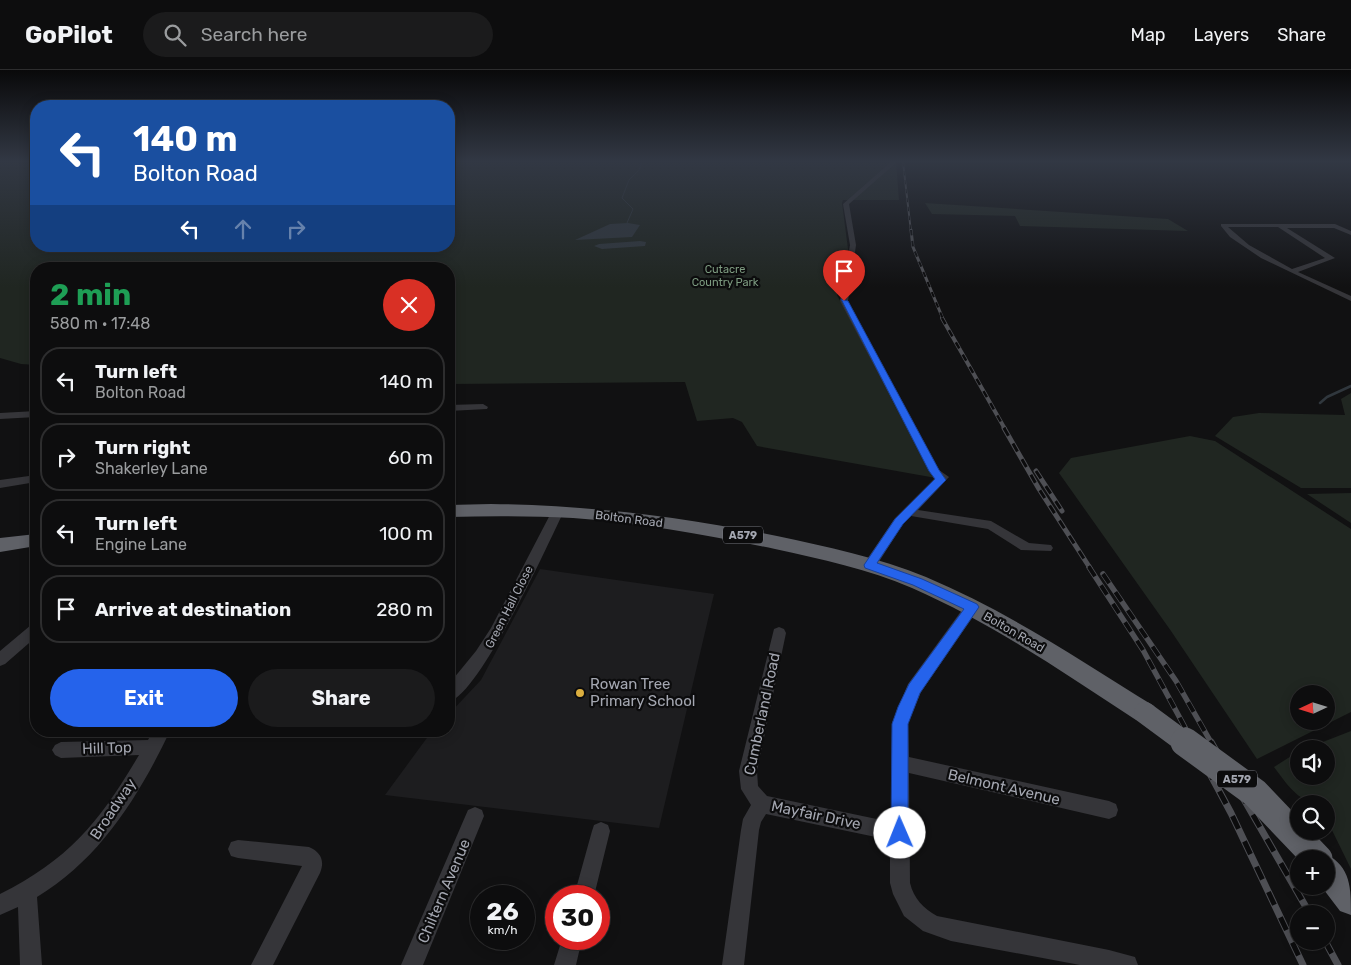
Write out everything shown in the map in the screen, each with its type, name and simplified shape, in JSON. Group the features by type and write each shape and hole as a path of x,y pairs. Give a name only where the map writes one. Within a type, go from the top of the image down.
{"highway":[{"name":"Bolton Road","path":"455,511 504,508 558,511 696,527 794,546 870,565 917,582 972,607 1058,658 1145,714 1255,793 1309,850"},
{"path":"0,545 30,541"},
{"path":"1335,880 1351,900"}],"street":[{"path":"846,204 853,245 844,301 934,471 942,478 899,521 870,565"},
{"path":"1349,296 1292,272 1250,248 1223,225 1335,226 1351,233"},
{"path":"1279,225 1331,258 1292,272"},
{"path":"455,408 483,407"},
{"path":"0,416 30,414"},
{"path":"0,484 30,480"},
{"name":"Green Hall Close","path":"455,689 467,677 484,654 558,511"},
{"path":"908,512 991,524 1026,547 1046,548"},
{"path":"972,607 914,689 905,707 900,724 902,893 906,903 924,920 946,928 1026,945 1099,957 1127,965"},
{"path":"0,660 30,633"},
{"name":"Cumberland Road","path":"762,804 752,795 747,785 748,771 779,633"},
{"name":"Hill Top","path":"60,750 158,739"},
{"name":"Broadway","path":"0,905 27,893 57,874 94,840 106,824 158,739"},
{"name":"Belmont Avenue","path":"899,763 1108,810"},
{"path":"732,965 752,819 762,804"},
{"name":"Mayfair Drive","path":"762,804 900,833"},
{"name":"Chiltern Avenue","path":"412,965 476,816"},
{"path":"587,885 602,831"},
{"path":"238,849 312,860 313,866 262,965"},
{"path":"27,893 31,965"},
{"path":"565,965 569,950"}],"shaded area":[{"path":"628,223 640,225 632,237 575,240 610,224"},
{"path":"646,242 645,246 602,249 594,246 599,244"},
{"name":"Rowan Tree Primary School","path":"540,569 714,594 659,828 385,795 428,737 455,737 455,708 481,680"}],"green space":[{"name":"Cutacre Country Park","path":"0,204 30,204 30,252 455,252 455,204 842,204 848,249 837,295 936,478 757,446 742,422 733,418 697,421 685,382 455,384 455,262 30,262 30,365 0,358"},
{"path":"925,204 1168,219 1188,231 1020,226 1015,216 932,214"},
{"path":"1351,393 1351,488 1301,488 1215,436 1233,417 1259,413 1345,415 1341,399"},
{"path":"1190,436 1215,441 1351,529 1351,712 1335,720 1335,685 1290,685 1290,730 1315,730 1295,740 1290,740 1290,742 1257,759 1171,631 1059,473 1071,458"},
{"path":"1351,493 1351,523 1307,494"},
{"path":"1351,731 1351,869 1335,836 1335,795 1298,795 1274,767 1290,757 1290,785 1335,785 1335,740 1328,740"}],"waterway":[{"path":"627,223 633,209 628,204"},
{"path":"1320,403 1327,397 1351,386"}],"railway":[{"path":"908,204 911,232"},
{"path":"911,230 913,247 943,319"},
{"path":"942,318 1005,429"},
{"path":"1004,428 1039,489 1090,568"},
{"path":"1036,471 1062,511"},
{"path":"1089,567 1143,650 1194,744"},
{"path":"1103,574 1176,681 1212,744"},
{"path":"1193,742 1231,813 1303,965"},
{"path":"1211,742 1305,905"},
{"path":"1330,950 1338,965"}],"place":[{"name":"Rowan Tree Primary School","path":"580,693"}],"route":[{"path":"844,301 937,477 941,480 899,521 870,565 917,582 972,607 957,631 914,689 905,707 900,724 900,833"}]}
